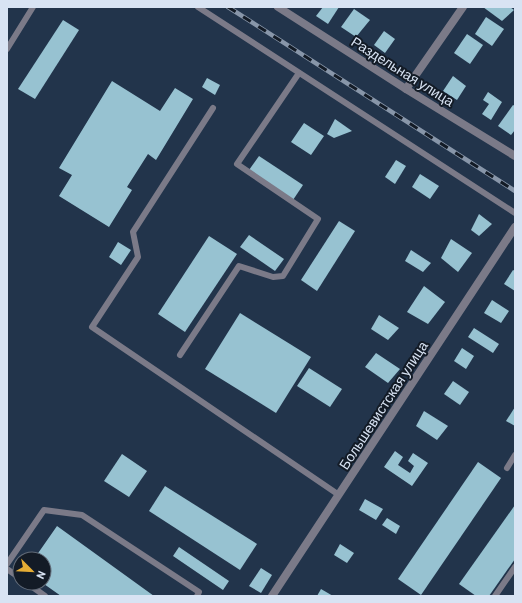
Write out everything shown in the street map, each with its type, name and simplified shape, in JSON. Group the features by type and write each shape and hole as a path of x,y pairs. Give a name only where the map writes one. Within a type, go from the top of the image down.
{"street":[{"name":"Раздельная улица","path":"278,7 406,89 515,156"},
{"path":"406,89 463,7"},
{"name":"Большевистская улица","path":"272,596 515,227"}],"lane":[{"path":"7,49 34,7"},
{"path":"198,7 515,213"},
{"path":"180,355 239,266 273,276 283,276 318,220 237,164 299,73"},
{"path":"213,108 133,232 138,257 92,327 339,494"},
{"path":"507,468 515,455"},
{"path":"7,564 44,510 82,515 199,592 197,596"},
{"path":"494,596 515,567"}],"building":[{"path":"323,7 339,7 328,24 316,16"},
{"path":"483,7 510,7 514,10 502,21"},
{"path":"354,9 370,20 356,37 341,27"},
{"path":"486,17 504,29 492,46 475,34"},
{"path":"63,20 79,30 35,99 18,89"},
{"path":"384,31 395,39 385,53 374,45"},
{"path":"467,34 483,45 470,64 454,53"},
{"path":"453,76 466,86 457,100 443,91"},
{"path":"207,78 220,85 215,95 202,87"},
{"path":"112,81 160,111 175,88 193,99 156,160 148,154 127,187 132,190 109,227 59,196 72,175 59,168"},
{"path":"488,92 502,102 491,120 482,114 489,104 483,100"},
{"path":"513,105 515,106 515,130 511,135 498,126"},
{"path":"335,119 352,131 334,138 327,134"},
{"path":"304,123 324,136 311,155 291,142"},
{"path":"259,156 303,185 293,200 249,170"},
{"path":"396,160 406,166 395,184 385,177"},
{"path":"420,174 439,186 430,199 412,187"},
{"path":"479,214 492,224 479,236 471,230"},
{"path":"339,221 355,231 317,291 301,280"},
{"path":"249,235 284,259 275,271 240,247"},
{"path":"209,236 237,254 185,332 158,314"},
{"path":"451,239 472,253 458,272 441,258"},
{"path":"118,242 131,250 121,265 109,257"},
{"path":"411,250 431,263 423,272 405,261"},
{"path":"513,270 515,271 515,291 504,284"},
{"path":"424,286 445,302 428,324 407,312"},
{"path":"492,300 509,311 501,323 484,313"},
{"path":"240,313 311,357 276,413 205,369"},
{"path":"379,315 399,328 388,340 371,329"},
{"path":"474,328 499,344 493,353 468,337"},
{"path":"462,348 474,356 466,369 454,361"},
{"path":"376,353 400,369 388,383 365,367"},
{"path":"309,368 342,389 330,407 297,386"},
{"path":"453,381 469,392 460,405 444,394"},
{"path":"515,407 515,426 506,421"},
{"path":"424,411 448,426 437,440 416,426"},
{"path":"395,451 403,457 398,465 410,473 414,466 408,461 413,453 428,463 412,486 384,467"},
{"path":"122,454 147,471 129,497 104,481"},
{"path":"478,462 501,478 421,595 398,579"},
{"path":"165,486 257,544 240,570 149,511"},
{"path":"365,499 383,509 376,520 359,510"},
{"path":"515,505 515,559 489,596 476,596 459,584"},
{"path":"387,518 400,526 396,534 382,525"},
{"path":"57,526 154,596 61,596 52,590 52,551 40,551"},
{"path":"340,544 354,553 347,563 334,555"},
{"path":"179,547 229,581 223,590 173,556"},
{"path":"261,568 272,575 261,593 249,586"},
{"path":"321,589 333,596 317,596"}],"railway":[{"path":"228,7 515,191"}]}
